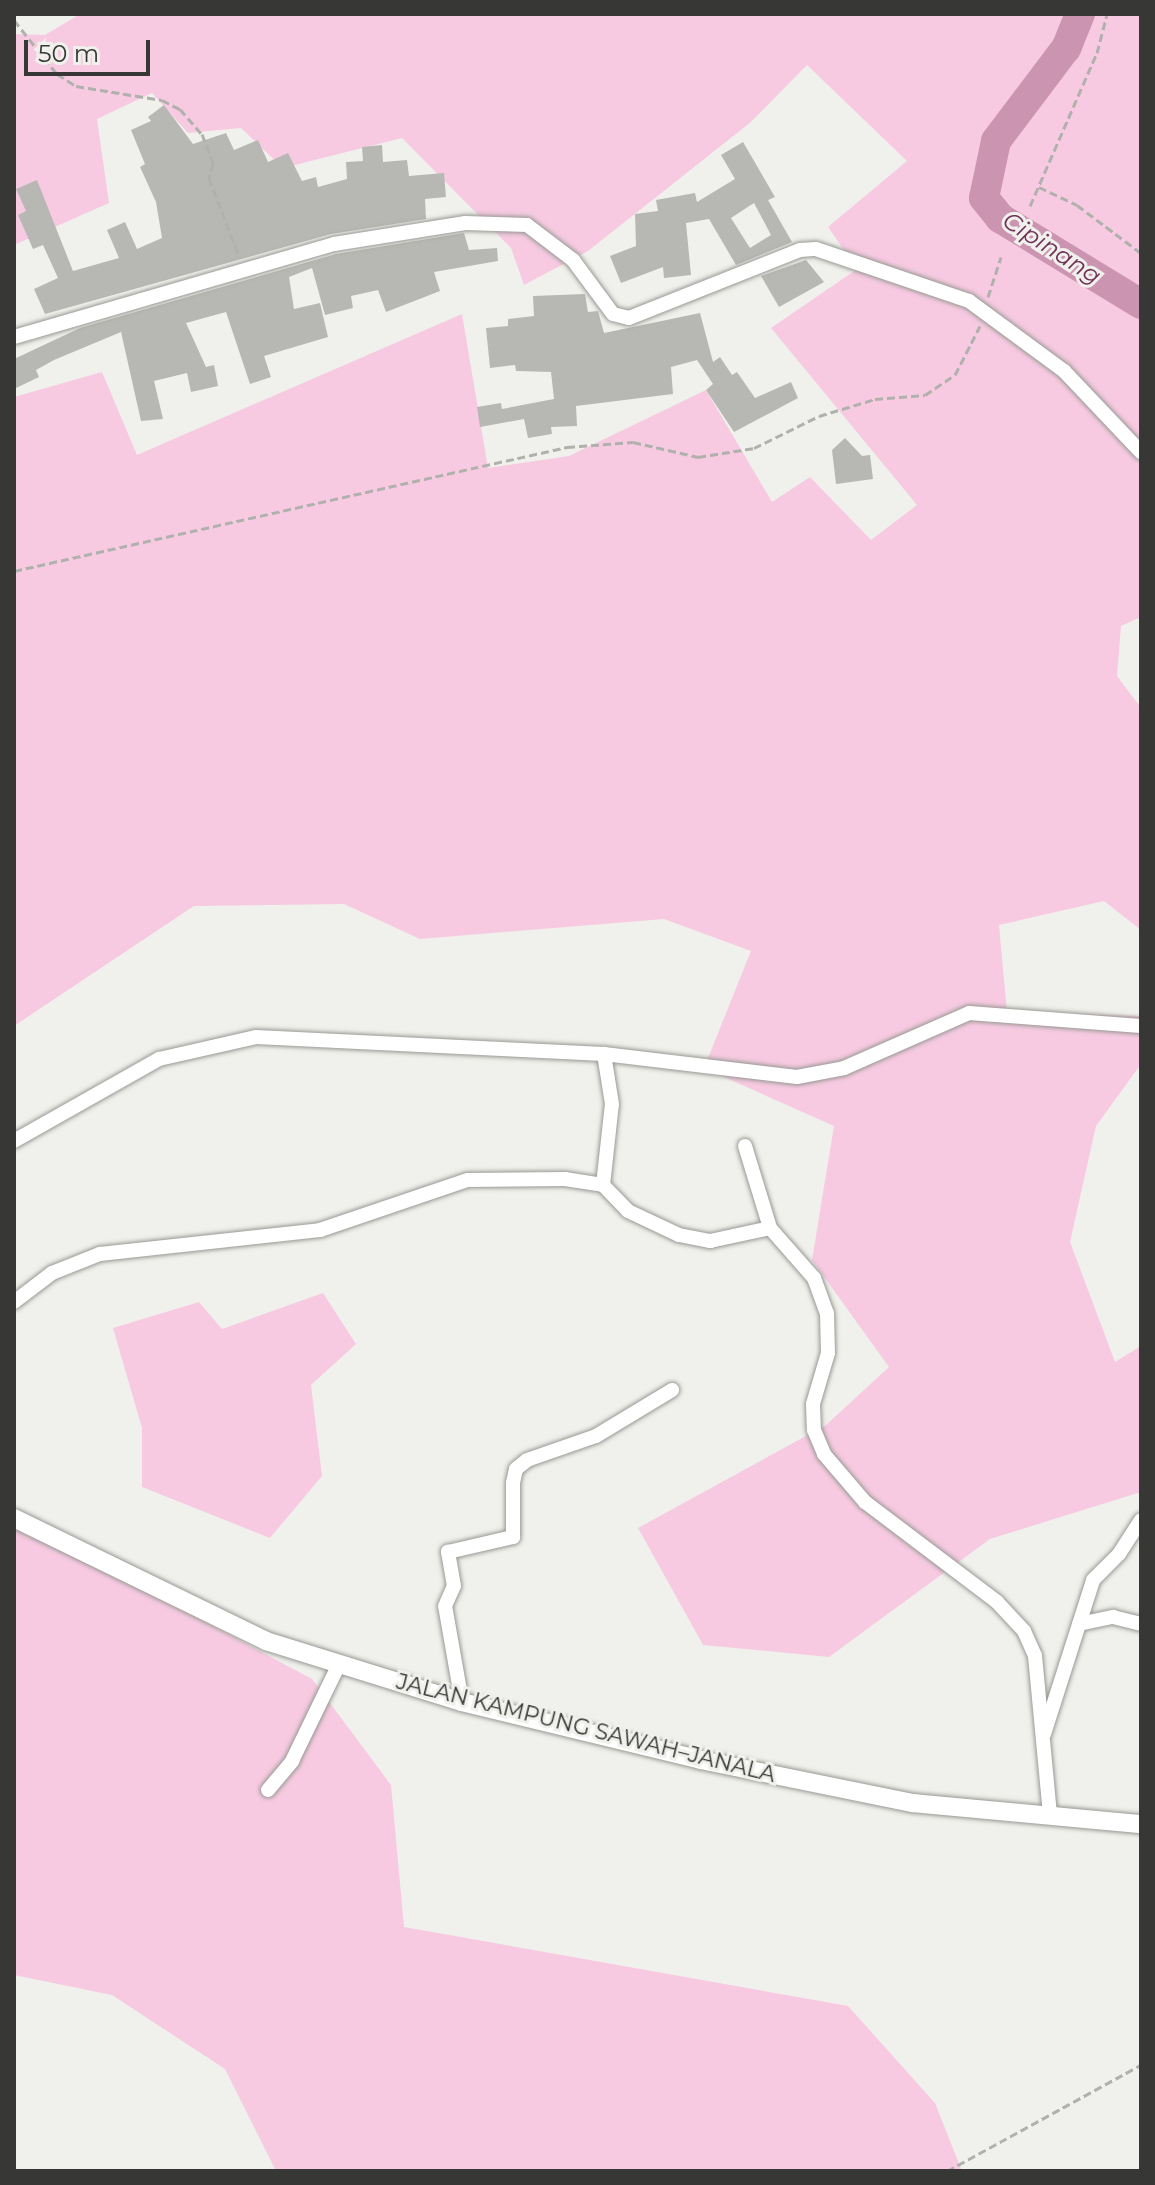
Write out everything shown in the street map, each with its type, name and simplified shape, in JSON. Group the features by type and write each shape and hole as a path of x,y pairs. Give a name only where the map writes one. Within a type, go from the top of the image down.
{"main road":[{"name":"JALAN KAMPUNG SAWAH–JANALA","path":"14,1518 193,1610 266,1641 462,1702 701,1760 913,1803 1141,1824"}],"street":[{"path":"14,337 334,244 465,223 527,225 573,260 613,314 629,318 800,250 816,249 969,301 987,312 1064,371 1141,452"},
{"path":"14,1141 159,1059 256,1037 604,1054 797,1077 844,1068 969,1013 1141,1026"},
{"path":"603,1185 612,1104 604,1054"},
{"path":"745,1146 770,1228 814,1278 827,1313 828,1353 813,1404 814,1430 824,1454 865,1502 997,1602 1024,1631 1035,1656 1050,1815"},
{"path":"14,1302 52,1273 100,1254 320,1230 468,1180 565,1179 603,1185 628,1211 679,1235 710,1241 770,1228"},
{"path":"462,1702 445,1606 454,1586 448,1552 513,1537 513,1483 516,1469 527,1460 596,1436 672,1390"},
{"path":"1043,1736 1057,1705 1093,1580 1119,1554 1141,1520"},
{"path":"1079,1624 1113,1617 1141,1624"},
{"path":"268,1790 292,1761 339,1664"}],"path":[{"path":"1030,206 1097,53 1107,14"},
{"path":"14,20 57,74 76,86 162,100 180,109 202,134 213,163 209,178 244,269"},
{"path":"1039,187 1077,205 1141,253"},
{"path":"14,571 567,447 633,442 698,457 754,448 819,416 875,399 925,395 955,375 987,312 989,282 1001,257"},
{"path":"947,2171 1141,2065"}],"shaded area":[{"path":"80,14 1141,14 1141,617 1121,626 1117,676 1141,708 1141,930 1104,901 999,925 1007,1012 1141,1016 1141,1064 1096,1126 1070,1242 1115,1362 1141,1346 1141,1492 990,1539 829,1657 703,1645 638,1528 826,1425 889,1367 812,1260 834,1126 704,1068 751,951 664,919 420,939 344,904 194,906 14,1026 14,397 102,372 137,455 462,314 488,468 569,456 706,390 772,502 810,477 871,540 917,505 771,328 857,269 828,227 907,161 807,65 751,122 588,251 524,285 511,248 402,138 283,168 241,128 188,133 152,93 97,119 109,203 14,245 14,34 45,35"},
{"path":"323,1293 356,1344 311,1385 322,1476 270,1538 142,1487 142,1428 113,1328 199,1302 222,1329"},
{"path":"14,1520 312,1679 391,1785 404,1927 848,2006 935,2103 962,2171 276,2171 225,2069 112,1995 14,1975"}],"building":[{"path":"164,105 193,144 226,133 234,150 258,140 268,162 288,153 302,181 316,177 318,187 347,179 346,162 363,161 362,147 382,145 383,162 407,160 409,176 444,173 446,197 425,199 426,219 331,234 45,314 34,289 58,278 43,245 33,249 18,215 26,211 16,189 37,180 73,271 119,258 107,230 125,222 137,249 162,238 156,202 140,167 145,164 131,130 151,121 148,117"},
{"path":"743,142 775,197 768,200 792,242 736,265 709,219 686,223 691,275 664,278 663,267 621,283 610,256 636,246 635,214 658,211 656,200 695,193 697,202 735,179 721,155","holes":["754,203 771,235 750,248 731,218"]},
{"path":"464,233 469,250 497,248 498,261 434,272 440,291 386,312 378,290 351,296 353,308 325,315 312,268 289,277 294,309 320,303 328,337 264,356 271,377 250,384 226,312 186,323 206,367 214,365 218,386 191,392 187,373 154,381 163,419 141,421 121,332 54,360 36,370 39,377 14,389 14,359 80,328 336,254"},
{"path":"806,260 824,282 779,307 761,276"},
{"path":"585,294 588,312 598,311 604,333 700,313 713,362 720,357 732,375 737,372 755,398 791,382 798,398 734,432 706,390 713,384 697,360 671,367 673,394 576,406 577,426 551,427 552,434 528,438 524,419 480,427 477,407 501,403 502,409 554,399 551,372 516,371 515,365 490,368 486,328 508,326 508,319 534,316 533,296"},
{"path":"845,438 862,456 870,455 873,479 836,484 832,450"}],"waterway":[{"name":"Cipinang","path":"1080,14 1066,48 996,141 984,198 1000,218 1141,304"}]}
